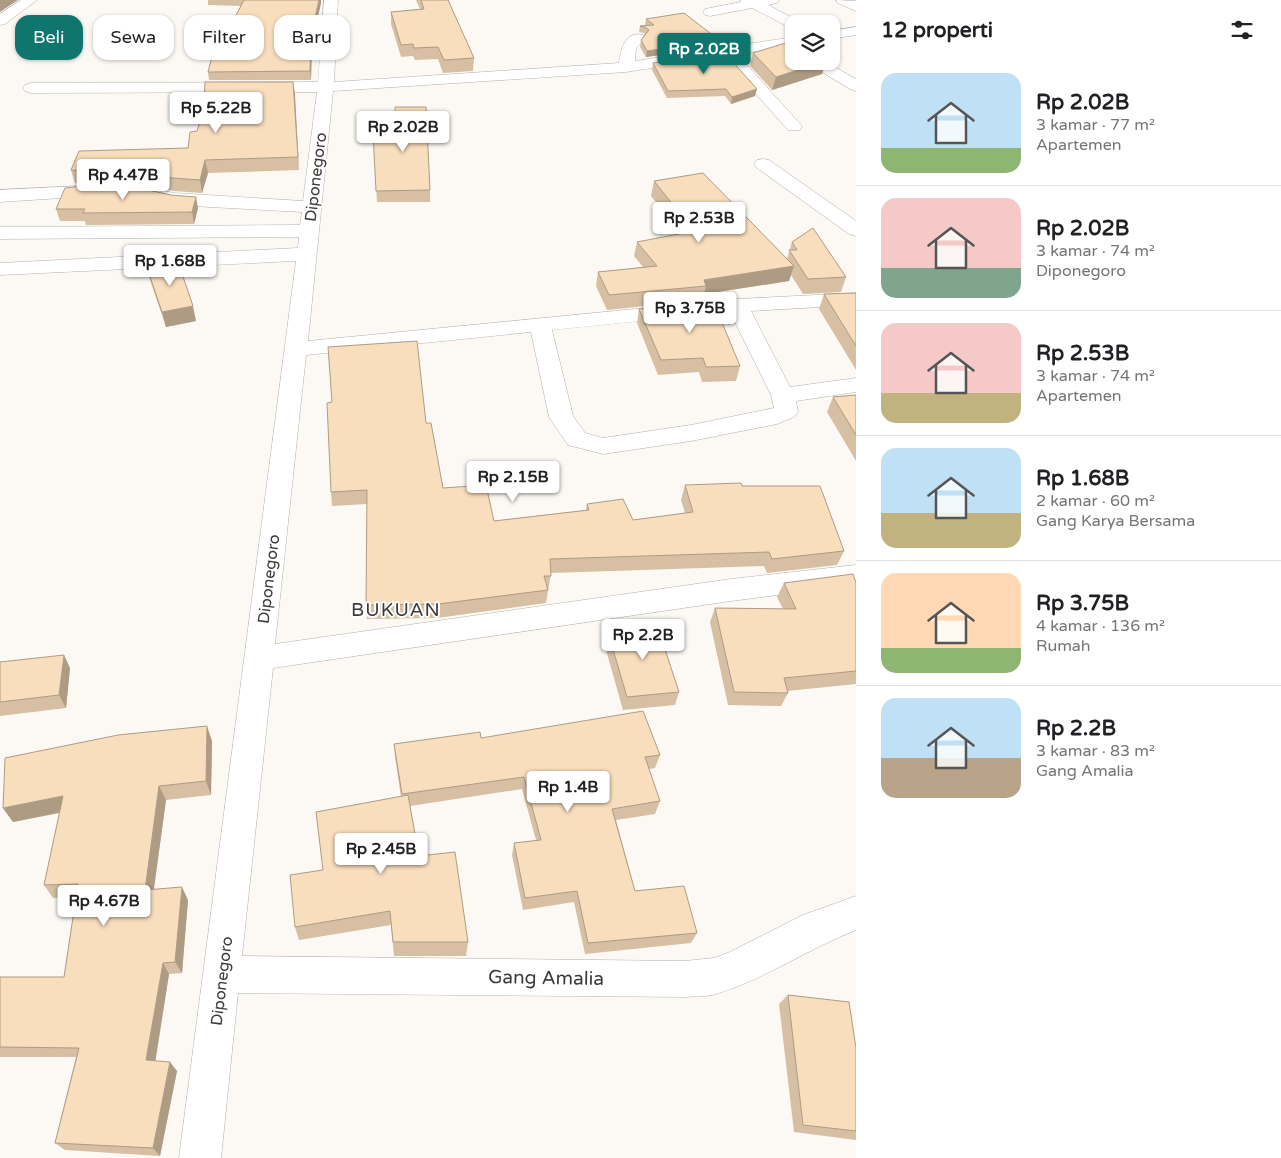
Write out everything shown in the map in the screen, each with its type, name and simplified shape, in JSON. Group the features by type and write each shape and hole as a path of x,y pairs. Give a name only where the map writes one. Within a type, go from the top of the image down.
{"street":[{"path":"0,21 30,0"},
{"name":"Diponegoro","path":"200,1158 326,87 330,0"},
{"path":"710,12 751,2 772,0"},
{"path":"843,0 856,7"},
{"path":"751,2 785,19"},
{"path":"840,34 856,31"},
{"path":"626,68 629,46 639,38"},
{"path":"31,88 326,87 626,68 727,52 785,45"},
{"path":"727,52 794,126"},
{"path":"828,70 856,86"},
{"path":"763,164 856,230"},
{"path":"0,196 85,190 113,192"},
{"path":"141,193 309,231"},
{"path":"0,233 309,231"},
{"path":"0,269 309,231"},
{"path":"295,349 736,305 856,299"},
{"path":"540,325 561,417 577,439 603,446 691,433 777,416 786,412 783,395 736,305"},
{"path":"783,395 856,385"},
{"path":"259,658 731,590 856,575"},
{"name":"Gang Amalia","path":"221,974 685,979 714,976 738,967 816,928 856,913"}],"building":[{"path":"244,0 319,0 316,15 274,15 274,60 310,60 310,71 208,72 211,60 264,60 264,15 236,15"},
{"path":"421,0 448,0 474,58 444,60 438,47 414,48 413,44 401,45 391,12 424,9"},
{"path":"684,13 719,40 647,51 641,40 649,30 640,26 654,25 646,19"},
{"path":"785,43 785,70 798,70 776,77 753,53"},
{"path":"724,52 757,89 732,97 726,89 668,91 653,63"},
{"path":"205,82 293,82 298,157 205,160 200,180 172,178 148,173 71,170 79,151 188,148 190,132 197,131 204,108"},
{"path":"395,107 426,107 430,190 376,191 373,133 396,133"},
{"path":"703,173 794,266 704,280 706,286 609,295 598,272 657,266 637,242 694,231 654,181"},
{"path":"82,186 148,190 171,195 196,197 192,212 83,213 85,209 56,209 65,188"},
{"path":"813,228 846,277 808,279 789,250 797,250 792,242"},
{"path":"178,262 193,306 162,312 147,268"},
{"path":"856,293 856,346 824,294"},
{"path":"713,301 740,366 706,367 703,358 661,360 639,309"},
{"path":"417,341 426,423 431,423 443,488 486,485 494,521 589,510 587,504 623,499 633,520 693,512 685,485 741,483 742,486 820,486 844,551 772,559 769,552 550,559 551,576 544,576 548,590 438,604 366,605 367,490 331,492 327,403 332,402 328,347"},
{"path":"856,395 856,435 833,397"},
{"path":"853,574 856,583 856,671 784,678 788,693 734,692 715,608 796,609 784,583"},
{"path":"657,625 679,692 627,697 607,629"},
{"path":"64,655 59,695 0,702 0,662"},
{"path":"643,711 660,755 645,757 660,801 612,809 635,891 684,886 697,933 588,943 577,891 525,898 514,843 541,840 524,777 402,794 394,744 480,732 481,738"},
{"path":"207,726 206,781 159,786 145,890 182,887 175,962 163,963 146,1060 170,1062 153,1148 55,1143 79,1048 0,1047 0,977 64,977 78,884 44,885 63,796 3,808 5,758 118,735"},
{"path":"408,795 419,856 455,852 468,942 393,942 390,911 295,927 290,875 323,870 316,812"},
{"path":"788,995 849,1002 856,1048 856,1131 803,1125"}],"district":[{"name":"BUKUAN","path":"396,609"}]}
